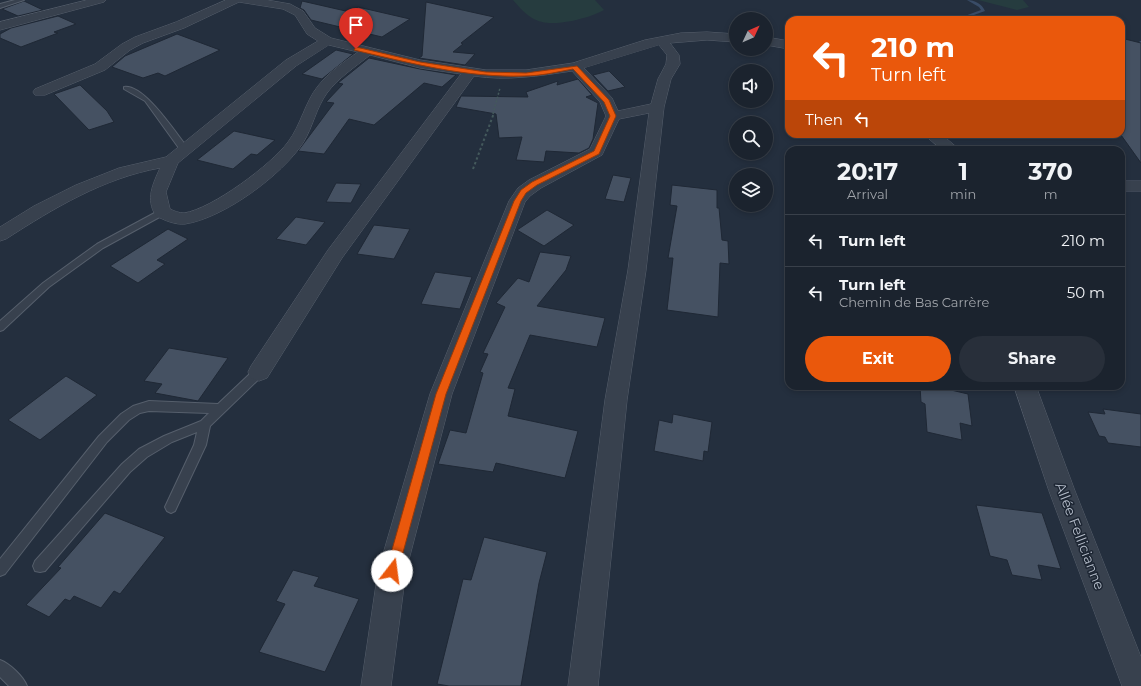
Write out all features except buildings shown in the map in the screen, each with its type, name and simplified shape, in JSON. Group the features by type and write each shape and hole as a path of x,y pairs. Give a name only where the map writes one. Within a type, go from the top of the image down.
{"street":[{"path":"0,26 100,0"},
{"path":"40,92 100,67 126,47 139,40 180,25 234,0"},
{"path":"243,0 286,6 299,13 311,31 327,41 470,72 526,74 575,67 662,40 707,36 729,38"},
{"path":"583,686 616,400 637,270 657,107 663,93 665,73 673,64 672,55 662,40"},
{"path":"327,41 291,63 171,161 158,192 162,212 173,218 185,218 195,215 225,200 263,174 286,155 296,142 321,92 332,78 368,51"},
{"path":"773,42 785,44"},
{"path":"376,686 392,571 441,394 517,201 524,192 535,184 596,152 613,116 607,101 575,67"},
{"path":"259,372 335,254 470,72"},
{"path":"613,116 657,107"},
{"path":"937,138 947,146"},
{"path":"0,234 42,207 87,186 142,165 171,161"},
{"path":"1125,186 1141,186"},
{"name":"Allée Fellicianne","path":"1026,390 1062,491 1137,686"}],"lane":[{"path":"0,6 21,0"},
{"path":"126,88 147,100 184,149"},
{"path":"0,327 46,285 94,251 162,212"},
{"path":"40,566 110,485 143,453 168,439 205,424 259,372"},
{"path":"0,569 103,439 124,417 149,406 222,409"},
{"path":"171,507 200,445 205,424"},
{"path":"0,667 20,686"}],"path":[{"path":"473,169 497,102 502,74"}],"green space":[{"path":"513,0 595,0 604,10 572,21 546,23 526,14"},
{"path":"978,0 1023,0 1029,7 1017,10"}],"waterway":[{"path":"968,16 983,11 981,6 969,0"},
{"path":"1125,59 1141,42"}],"route":[{"path":"356,49 420,64 486,74 526,74 552,72 575,67 607,101 613,116 596,152 590,157 535,184 524,192 517,201 441,394 392,571"}]}
